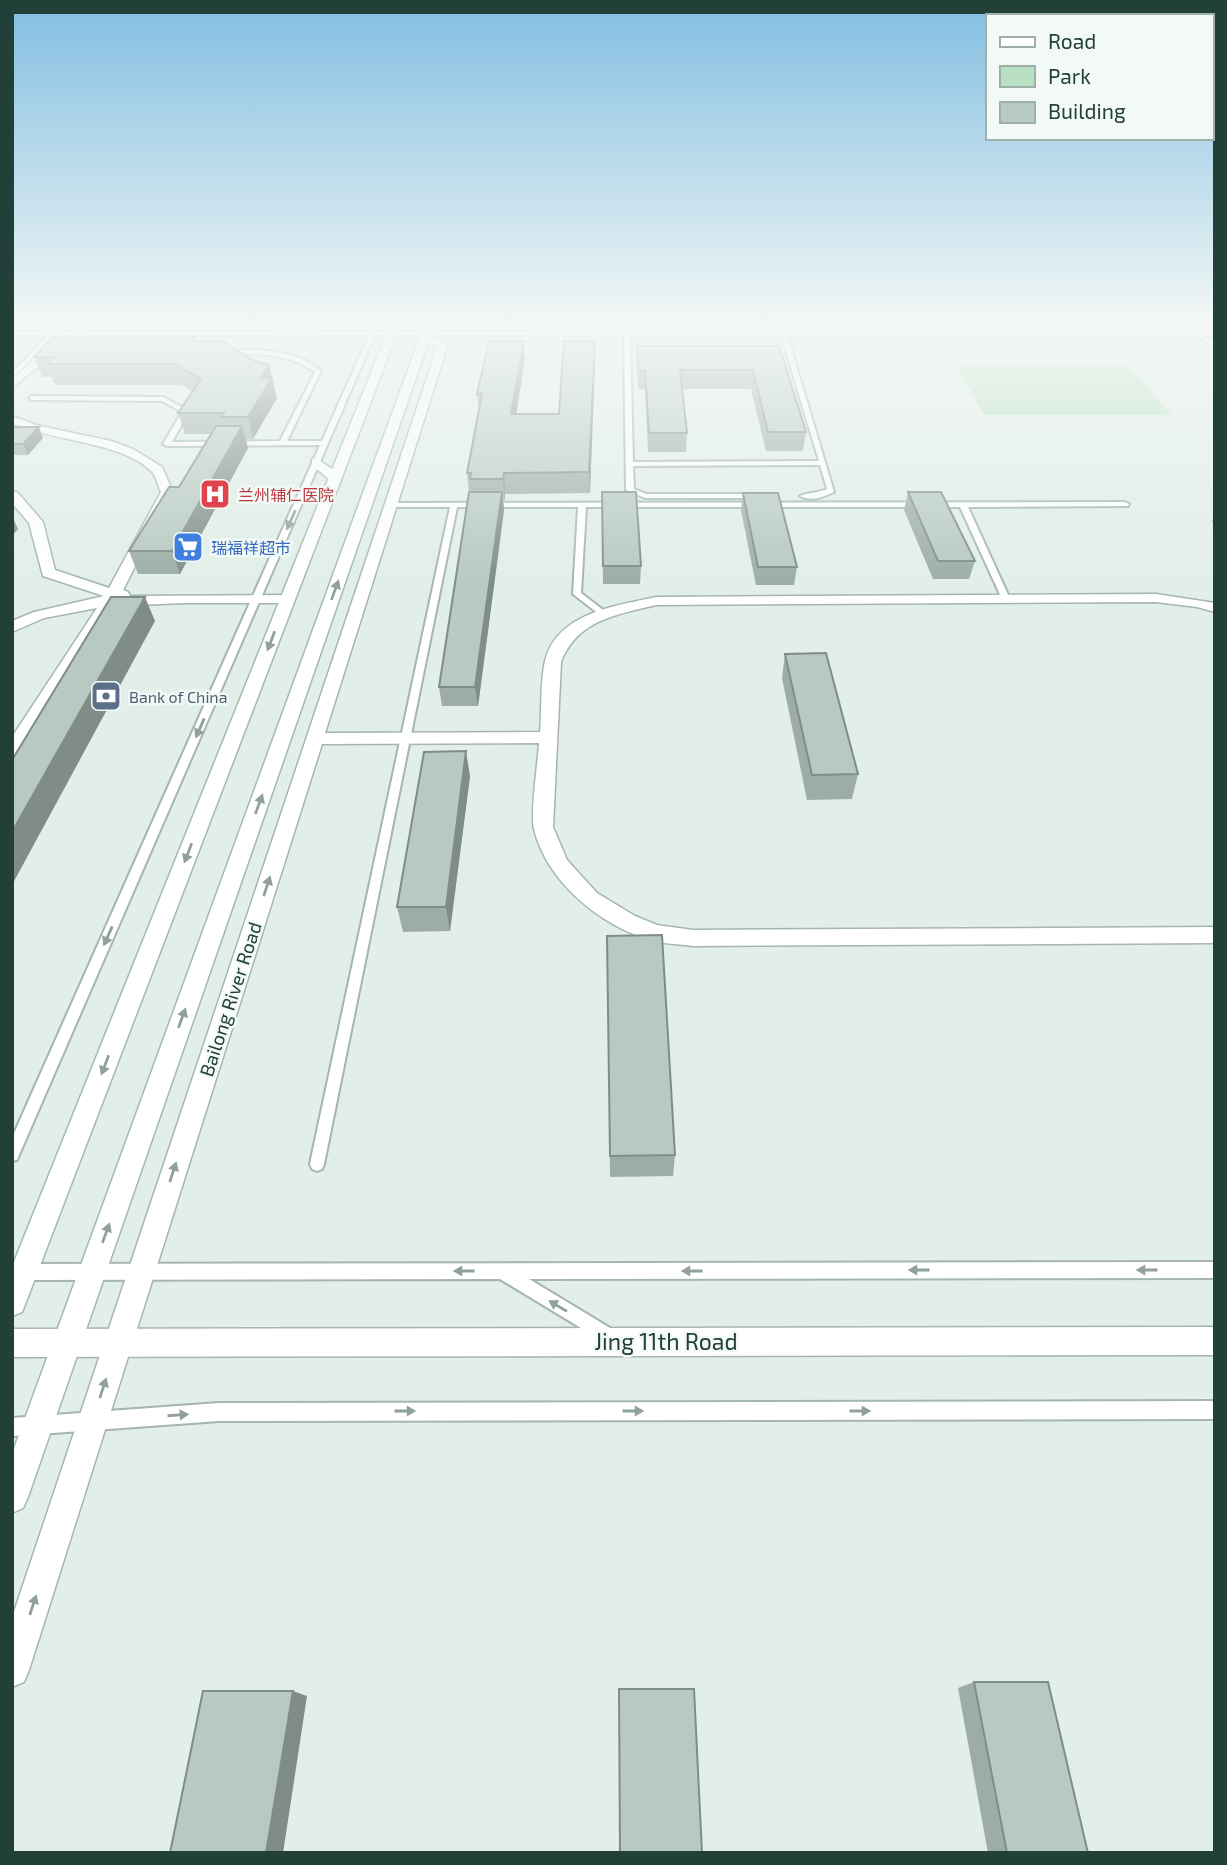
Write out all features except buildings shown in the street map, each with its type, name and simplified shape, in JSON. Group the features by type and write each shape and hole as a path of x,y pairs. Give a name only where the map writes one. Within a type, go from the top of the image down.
{"street":[{"path":"12,1302 18,1273 288,599 335,478 358,410"},
{"name":"Bailong River Road","path":"12,1497 25,1427 66,1343 399,410"},
{"name":"Bailong River Road","path":"12,1670 422,410"},
{"path":"12,419 32,428 111,444 158,470 167,492 110,598 18,736 12,751"},
{"path":"316,462 335,478"},
{"path":"12,495 36,522 48,573 110,598"},
{"path":"12,627 26,619 110,598 288,599"},
{"path":"1215,608 1199,603 1156,598 656,601 604,615 584,623 564,638 553,662 543,827 559,864 590,898 628,922 654,933 693,938 1215,936"},
{"path":"314,739 548,737"},
{"name":"Jing 11th Road","path":"12,1343 1215,1341"}],"lane":[{"path":"185,410 187,411 167,444 325,443"},
{"path":"282,443 298,410"},
{"path":"12,1155 316,462 342,410"},
{"path":"628,410 630,490 645,496 818,496 831,490 807,410"},
{"path":"629,464 823,463"},
{"path":"962,504 1006,599"},
{"path":"391,505 1125,504"},
{"path":"317,1164 454,505"},
{"path":"582,505 577,594 604,615"},
{"path":"18,1273 1215,1270"},
{"path":"500,1271 615,1340"},
{"path":"25,1427 219,1412 1215,1410"}],"green space":[{"path":"981,410 1167,410 1171,415 984,415"}],"place":[{"name":"兰州辅仁医院","path":"215,494"},
{"name":"瑞福祥超市","path":"188,547"},
{"name":"Bank of China","path":"106,696"}]}
